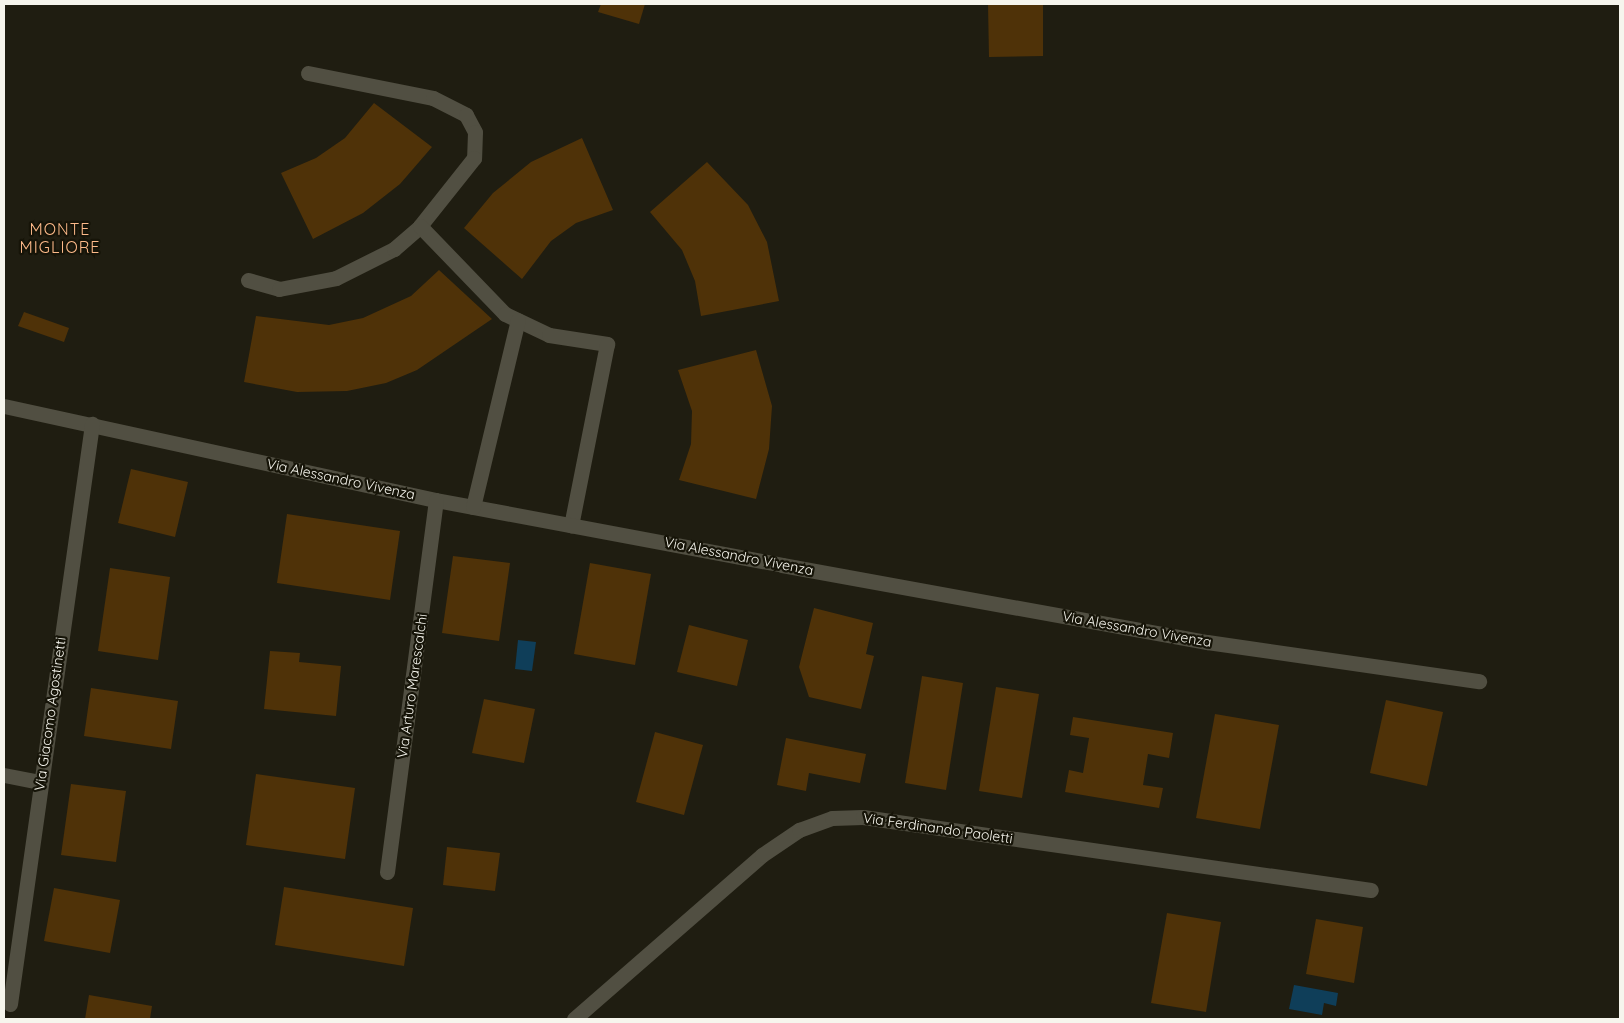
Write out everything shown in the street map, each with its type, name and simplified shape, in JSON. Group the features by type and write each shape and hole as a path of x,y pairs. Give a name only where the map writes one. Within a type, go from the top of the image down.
{"street":[{"path":"248,280 280,289 336,278 394,249 420,226 474,158 475,132 466,115 433,98 308,74"},
{"path":"420,226 505,314 549,336 607,344 571,525"},
{"path":"473,507 518,320"},
{"name":"Via Alessandro Vivenza","path":"4,406 473,507 1207,642 1479,681"},
{"name":"Via Giacomo Agostinetti","path":"10,1004 92,424"},
{"name":"Via Arturo Marescalchi","path":"387,872 436,500"},
{"path":"4,775 40,782"},
{"name":"Via Ferdinando Paoletti","path":"574,1019 766,851 798,830 832,818 863,817 1371,890"}],"water":[{"path":"518,640 536,642 532,671 515,669"},
{"path":"1294,985 1338,993 1336,1006 1324,1003 1322,1015 1289,1009"}],"building":[{"path":"601,4 645,4 639,24 598,12"},
{"path":"988,4 1043,4 1043,56 989,57"},
{"path":"374,103 432,147 400,184 363,213 313,239 281,173 316,158 345,138"},
{"path":"582,138 613,210 576,223 551,241 522,279 464,228 493,193 531,162"},
{"path":"707,162 748,205 767,242 779,301 701,316 695,281 682,250 650,212"},
{"path":"439,270 492,319 417,370 386,383 347,391 297,392 244,382 256,316 329,325 363,318 411,296"},
{"path":"24,312 69,328 64,342 18,326"},
{"path":"756,350 772,406 769,449 756,499 679,480 691,444 692,411 678,370"},
{"path":"131,469 188,482 175,537 118,523"},
{"path":"287,514 400,531 390,600 277,583"},
{"path":"453,556 510,563 499,641 442,633"},
{"path":"590,563 651,574 635,665 574,654"},
{"path":"110,568 170,577 158,660 98,651"},
{"path":"814,608 873,623 866,654 874,656 861,709 809,697 799,667"},
{"path":"689,625 748,640 737,686 677,672"},
{"path":"270,651 300,653 299,662 341,666 336,716 264,709"},
{"path":"922,676 963,683 946,790 905,783"},
{"path":"996,687 1039,694 1022,798 979,791"},
{"path":"91,688 178,701 171,749 84,736"},
{"path":"484,699 535,709 524,763 472,753"},
{"path":"1386,700 1443,712 1427,786 1370,773"},
{"path":"1215,714 1279,725 1260,829 1196,818"},
{"path":"1073,717 1173,733 1169,758 1148,754 1143,785 1163,788 1159,808 1065,792 1069,770 1083,773 1089,738 1070,735"},
{"path":"655,732 703,745 684,815 636,802"},
{"path":"786,738 866,754 860,783 809,773 806,791 777,785"},
{"path":"256,774 355,788 345,859 246,845"},
{"path":"71,784 126,791 116,862 61,855"},
{"path":"447,847 500,853 495,891 443,885"},
{"path":"284,887 413,908 404,966 275,945"},
{"path":"54,888 120,900 110,953 44,941"},
{"path":"1167,913 1221,922 1206,1012 1151,1003"},
{"path":"1316,919 1363,927 1354,983 1306,974"},
{"path":"89,995 152,1006 150,1019 85,1019"}],"district":[{"name":"MONTE MIGLIORE","path":"60,238"}]}
